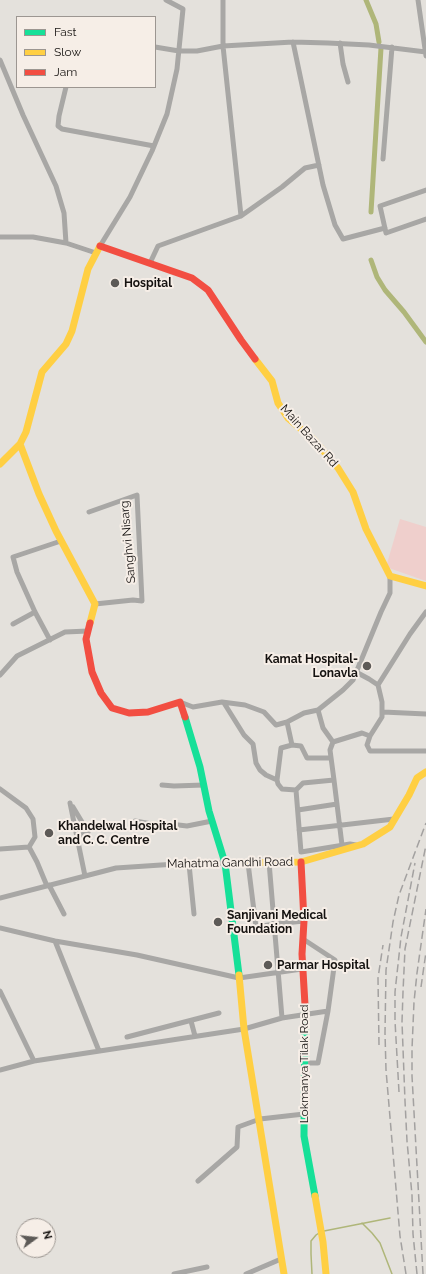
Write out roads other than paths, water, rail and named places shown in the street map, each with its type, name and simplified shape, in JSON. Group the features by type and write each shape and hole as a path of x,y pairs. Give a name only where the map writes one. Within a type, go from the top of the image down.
{"main road":[{"name":"Main Bazar Rd","path":"98,250 150,263 192,278 208,290 241,340 272,381 278,404 288,418 314,440 338,468 346,480 353,492 366,529 390,576"},
{"path":"0,464 20,444 26,432 42,372 66,344 72,331 88,269 98,250"},
{"path":"20,444 39,494 61,540 95,604 86,639 92,672 101,693 112,708 129,713 148,712 180,702 200,767 208,811 225,863 240,978 244,1029 260,1119 284,1274"},
{"path":"390,576 426,586"},
{"name":"Mahatma Gandhi Road","path":"225,863 301,862 358,846 390,827 417,778 426,772"},
{"name":"Lokmanya Tilak Road","path":"301,862 304,921 302,969 305,1014 304,1136 323,1242 326,1274"}],"street":[{"path":"0,237 33,236 98,250 130,197 154,146 166,114 177,69 183,10 166,0"},
{"path":"223,0 223,46 241,216"},
{"path":"156,47 179,51 197,51 223,46 293,42 340,43 392,47 426,53 418,0"},
{"path":"293,42 323,185 335,225 343,239 385,228"},
{"path":"340,43 343,64 348,82"},
{"path":"383,159 392,47"},
{"path":"0,60 23,115 56,186 64,213 66,243"},
{"path":"66,88 58,126 62,129 154,146"},
{"path":"150,263 158,246 241,216 282,187 304,168 319,164"},
{"path":"426,190 380,206 386,233 426,219"},
{"name":"Sanghvi Nisarg","path":"89,512 136,495 142,601 133,600 95,604"},
{"path":"50,640 35,612 12,557 61,540"},
{"path":"180,702 193,707 224,703 245,705 264,712 276,725 318,710 353,680 390,593 390,576"},
{"path":"13,624 35,612"},
{"path":"378,685 426,612"},
{"path":"0,675 17,656 65,632 88,631"},
{"path":"356,672 378,685 382,702 382,717 370,736 367,745 370,751 426,751"},
{"path":"224,703 244,735 253,744 256,763 260,770 266,775 277,780"},
{"path":"318,710 323,728 333,742"},
{"path":"382,712 426,714"},
{"path":"286,722 292,745"},
{"path":"333,742 362,733 370,736"},
{"path":"333,742 330,750 342,845"},
{"path":"331,758 306,758 302,746 292,745 281,748 277,780 282,789 296,790 303,783 334,780"},
{"path":"162,785 204,785"},
{"path":"0,790 26,808 33,819 34,837 29,847"},
{"name":"Lokmanya Tilak Road","path":"296,790 301,862"},
{"path":"77,837 88,832 70,803 85,876"},
{"path":"298,810 337,804"},
{"path":"299,830 339,824 394,819"},
{"path":"135,821 152,824 187,826 212,821"},
{"path":"301,852 350,844 358,846"},
{"path":"0,849 29,847"},
{"path":"29,847 64,914"},
{"path":"269,862 282,1018"},
{"name":"Mahatma Gandhi Road","path":"0,898 116,868 225,863"},
{"path":"248,863 256,927"},
{"path":"189,864 194,914"},
{"path":"234,931 274,924 304,921"},
{"path":"0,928 55,942 137,954 240,978 302,969"},
{"path":"303,939 335,960 328,1011 318,1062 304,1063"},
{"path":"55,942 99,1051"},
{"path":"0,991 34,1061"},
{"path":"0,1070 34,1061 244,1029 282,1018 328,1011"},
{"path":"127,1037 219,1013"},
{"path":"191,1021 195,1036"},
{"path":"198,1181 238,1147 238,1128 260,1119 304,1114"},
{"path":"246,1274 282,1259"},
{"path":"174,1274 207,1267"}],"waterway":[{"path":"366,0 376,24 379,42"},
{"path":"371,212 381,48"},
{"path":"371,260 377,277 385,290 404,312 426,342"},
{"path":"324,1231 390,1218"},
{"path":"362,1223 380,1243 392,1274"},
{"path":"312,1274 311,1241 319,1233"}],"railway":[{"path":"406,1274 400,1236 386,1070 386,970 393,922 399,895 426,823"},
{"path":"417,1274 407,1141 402,1022 405,949 426,845"},
{"path":"399,1092 395,992 401,937 415,863"},
{"path":"423,1274 412,1076 412,1049 414,1002 426,909"},
{"path":"379,1045 378,978 383,945"},
{"path":"421,987 426,952"}],"place":[{"name":"Hospital","path":"115,283"},
{"name":"Kamat Hospital- Lonavla","path":"367,666"},
{"name":"Khandelwal Hospital and C. C. Centre","path":"49,833"},
{"name":"Sanjivani Medical Foundation","path":"218,922"},
{"name":"Parmar Hospital","path":"268,965"}]}
